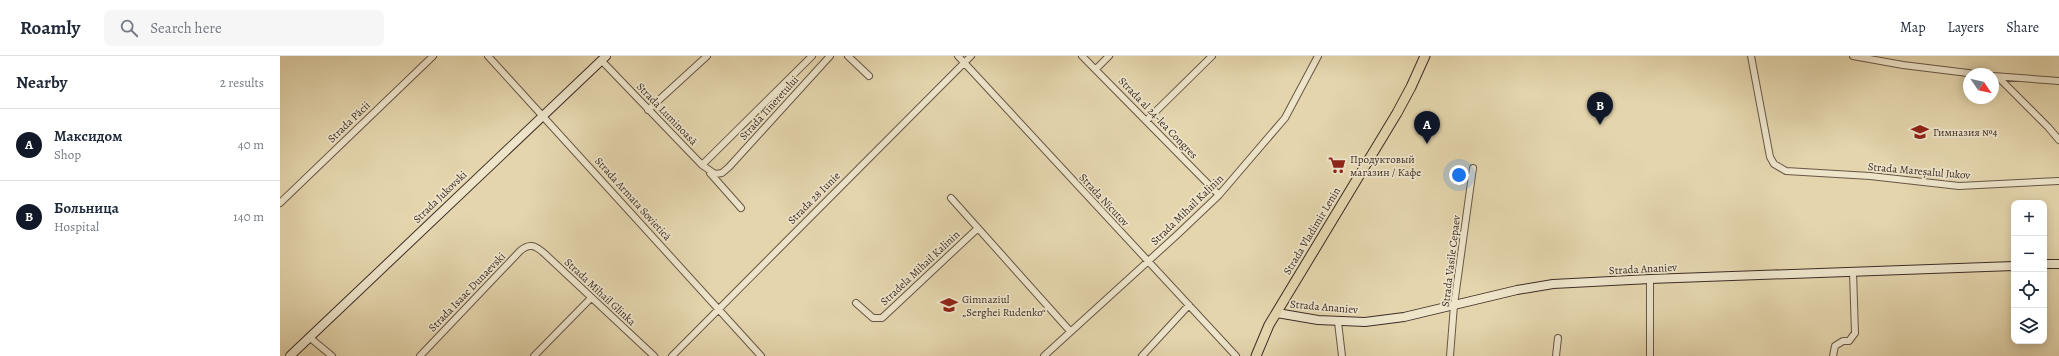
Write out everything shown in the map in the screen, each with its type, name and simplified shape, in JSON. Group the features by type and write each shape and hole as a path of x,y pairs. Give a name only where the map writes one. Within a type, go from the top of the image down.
{"main road":[{"name":"Strada Vladimir Lenin","path":"1256,356 1262,338 1276,313 1397,113 1425,56"}],"street":[{"name":"Strada Păcii","path":"280,203 432,56"},
{"name":"Strada Armata Sovietică","path":"488,56 761,356"},
{"path":"648,110 707,56"},
{"name":"Strada Tineretului","path":"702,165 812,56"},
{"name":"Strada Tineretului","path":"709,171 715,174 722,173 830,56"},
{"path":"848,56 869,76"},
{"name":"Strada Nicutov","path":"958,56 1147,262 1236,356"},
{"name":"Strada 28 Iunie","path":"672,356 971,56"},
{"name":"Strada al 24-lea Congres","path":"1082,56 1147,120 1219,195"},
{"path":"1096,69 1109,56"},
{"path":"1147,120 1212,56"},
{"name":"Strada Mihail Kalinin","path":"1044,356 1219,195 1284,118 1318,56"},
{"name":"Strada Mareșalul Jukov","path":"1751,56 1770,157 1779,168 1786,171 1870,176 1959,186 2059,181"},
{"path":"1853,56 1903,65 1963,72"},
{"name":"Strada Jukovski","path":"290,356 603,58"},
{"name":"Strada Luminoasă","path":"603,58 648,110 709,171 741,208"},
{"path":"1999,76 2059,81"},
{"path":"1999,79 2048,127 2059,140"},
{"name":"Strada Vasile Cepaev","path":"1450,356 1454,305 1473,168"},
{"path":"951,198 1070,332"},
{"name":"Stradela Mihail Kalinin","path":"856,303 873,318 882,318 978,229"},
{"name":"Strada Mihail Glinka","path":"530,245 538,248 654,356"},
{"name":"Strada Isaac Dunaevski","path":"420,356 520,251 530,245"},
{"path":"2047,264 2059,264"},
{"name":"Strada Ananiev","path":"1276,313 1338,322 1383,320 1534,287 1650,279 2011,266"},
{"path":"1833,356 1835,346 1849,341 1855,333 1853,272"},
{"path":"1650,279 1650,356"},
{"path":"534,356 591,298"},
{"path":"1142,356 1189,305"},
{"path":"1338,322 1342,356"},
{"path":"309,337 332,356"},
{"path":"1556,356 1558,338"}],"place":[{"name":"Больница","path":"1600,125"},
{"name":"Гимназия №4","path":"1920,132"},
{"name":"Максидом","path":"1427,144"},
{"name":"Продуктовый магазин / Кафе","path":"1337,165"},
{"name":"Gimnaziul „Serghei Rudenko“","path":"949,305"}]}
